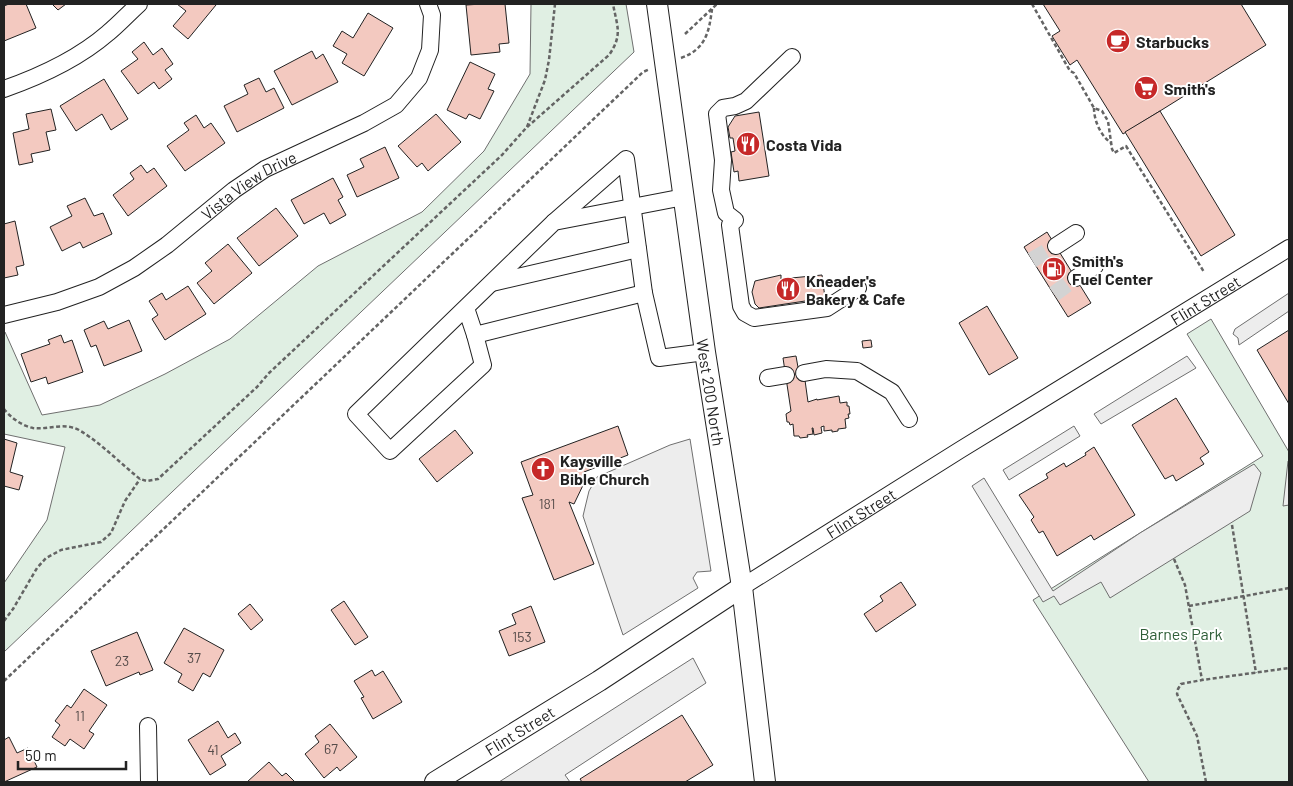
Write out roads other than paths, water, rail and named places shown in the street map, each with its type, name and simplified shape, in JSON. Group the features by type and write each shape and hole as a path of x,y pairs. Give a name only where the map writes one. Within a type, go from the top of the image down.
{"main road":[{"name":"West 200 North","path":"657,4 705,352 742,587 765,782"},
{"name":"Flint Street","path":"435,782 599,681 742,587"}],"street":[{"path":"4,89 28,81 77,56 108,33 139,4"},
{"name":"Vista View Drive","path":"4,315 57,302 99,287 134,268 167,245 234,190 265,169 364,123 396,104 419,78 430,50 432,15 428,4"},
{"path":"792,57 746,101 735,106 723,108 717,114 723,160 721,190 726,213 735,220 730,225 742,306 745,313 754,318 827,308 858,288"},
{"path":"466,308 476,335 483,365 390,451 356,414 554,222 626,159 644,293 659,358 705,352"},
{"path":"554,222 684,197"},
{"path":"1056,246 1076,233"},
{"name":"Flint Street","path":"742,587 960,450 1289,248"},
{"path":"491,284 638,249"},
{"path":"1076,278 1095,266"},
{"path":"476,335 644,293"},
{"path":"804,373 826,369 857,371 892,392 909,419"},
{"path":"768,378 786,375"},
{"path":"148,726 149,782"}],"tunnel":[{"path":"1032,260 1056,246"},
{"path":"1054,294 1076,278"}],"place":[{"name":"Starbucks","path":"1118,41"},
{"name":"Smith's","path":"1146,88"},
{"name":"Costa Vida","path":"748,144"},
{"name":"Smith's Fuel Center","path":"1054,269"},
{"name":"Kneader's Bakery & Cafe","path":"788,289"},
{"name":"Kaysville Bible Church","path":"543,469"}],"park label":[{"name":"Barnes Park","path":"1181,633"}]}
